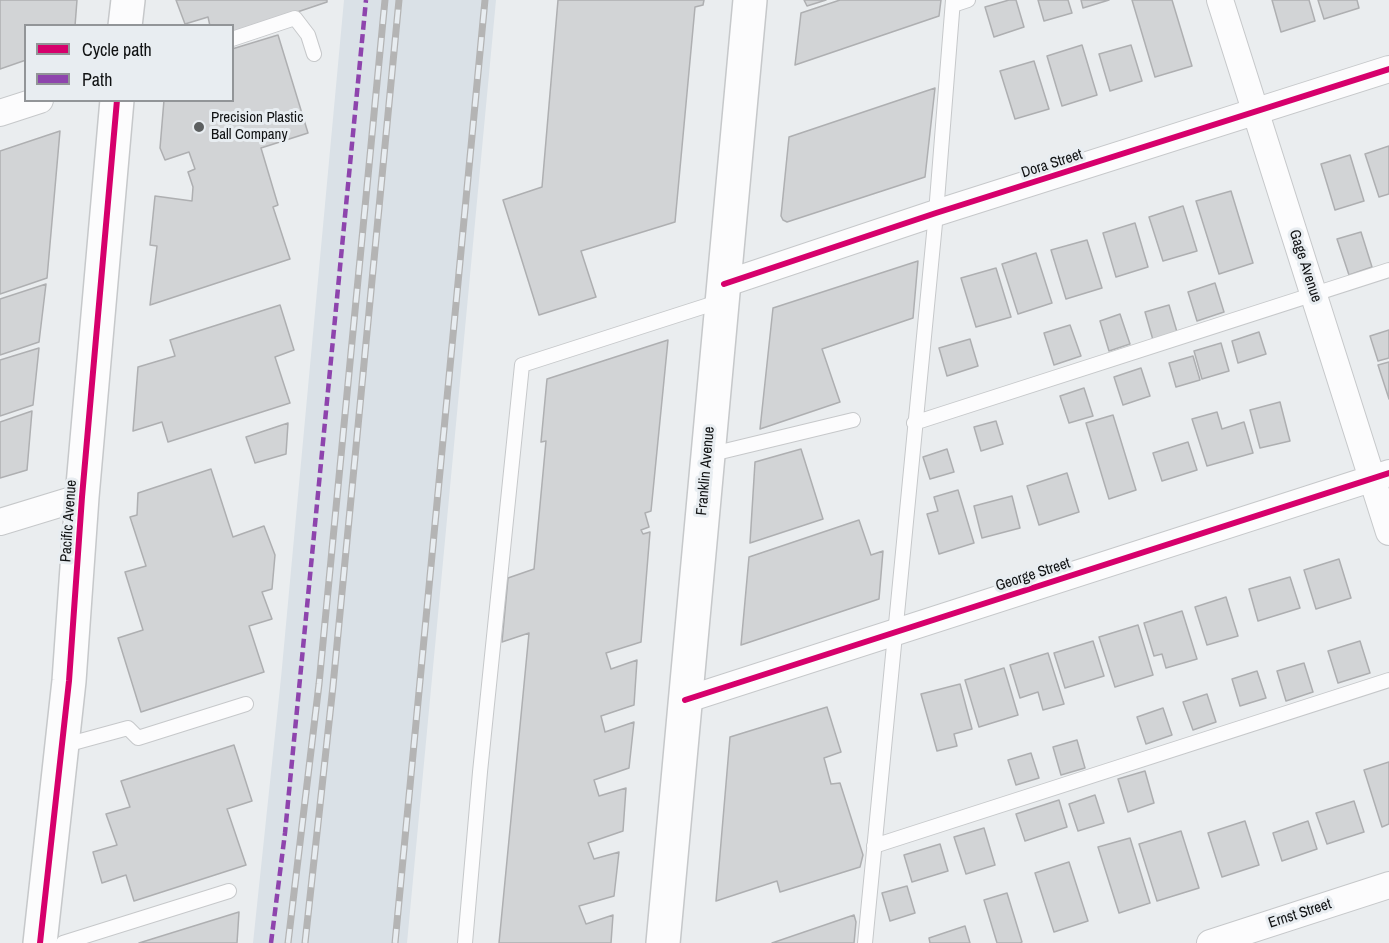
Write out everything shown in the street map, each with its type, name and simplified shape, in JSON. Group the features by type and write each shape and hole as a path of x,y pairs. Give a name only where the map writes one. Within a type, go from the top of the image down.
{"main road":[{"path":"125,24 128,0"},
{"name":"Franklin Avenue","path":"663,943 750,0"},
{"name":"Pacific Avenue","path":"42,942 69,681 82,497 117,102"}],"street":[{"name":"Gage Avenue","path":"1220,0 1314,294 1381,476 1389,531"},
{"name":"Dora Street","path":"723,292 936,213 1389,69"},
{"path":"0,113 34,102"},
{"name":"George Street","path":"685,700 1381,476"},
{"path":"0,522 82,497"},
{"name":"Ernst Street","path":"1210,943 1389,885"}],"lane":[{"path":"865,943 936,213 953,2 968,0"},
{"path":"234,38 295,18 308,35 314,54"},
{"path":"914,423 1389,270"},
{"path":"465,943 480,772 522,365 723,292"},
{"path":"708,455 853,420"},
{"path":"874,846 1389,680"},
{"path":"62,746 128,728 138,738 246,704"},
{"path":"42,942 229,891"}],"shaded area":[{"path":"344,0 496,0 407,943 253,943 281,678"}],"building":[{"path":"0,0 77,0 75,24 24,24 24,61 0,69"},
{"path":"176,0 327,0 327,2 234,33 234,24 210,24 208,17 185,24"},
{"path":"558,0 704,0 703,5 695,7 675,222 581,251 596,297 539,315 503,200 542,187"},
{"path":"804,0 826,0 807,6"},
{"path":"840,0 941,0 939,16 795,65 801,13"},
{"path":"1016,0 1024,27 994,37 985,7"},
{"path":"1038,0 1068,0 1072,13 1044,21"},
{"path":"1081,0 1109,0 1083,8"},
{"path":"1132,0 1172,0 1192,66 1155,77"},
{"path":"1272,0 1309,0 1315,21 1281,32"},
{"path":"1318,0 1357,0 1359,8 1324,19"},
{"path":"278,35 308,133 261,148 278,205 273,207 290,259 150,305 157,246 150,245 155,196 192,201 193,187 188,172 195,169 189,152 165,160 160,148 164,102 234,102 234,48"},
{"path":"1082,45 1097,95 1062,106 1047,56"},
{"path":"1131,45 1142,81 1110,91 1099,54"},
{"path":"1034,61 1049,109 1015,119 1000,71"},
{"path":"935,88 925,177 787,222 783,220 781,216 789,137"},
{"path":"60,131 47,278 0,294 0,151"},
{"path":"1389,146 1389,194 1379,197 1365,154"},
{"path":"1350,155 1364,201 1335,210 1321,164"},
{"path":"1231,191 1253,263 1219,274 1196,201"},
{"path":"1183,206 1197,251 1163,261 1149,217"},
{"path":"1135,223 1148,267 1116,277 1103,233"},
{"path":"1361,232 1372,267 1349,275 1337,239"},
{"path":"1087,240 1102,288 1066,299 1051,250"},
{"path":"1036,253 1052,303 1018,314 1002,264"},
{"path":"918,261 913,318 822,349 840,402 760,429 773,308"},
{"path":"996,268 1011,317 976,327 961,278"},
{"path":"1215,283 1224,312 1197,321 1188,292"},
{"path":"46,284 39,342 0,355 0,299"},
{"path":"280,305 294,350 275,357 290,403 168,442 162,422 133,431 138,367 175,356 170,340"},
{"path":"1169,305 1177,332 1153,340 1145,312"},
{"path":"1120,314 1130,344 1109,351 1100,321"},
{"path":"1070,325 1081,356 1054,365 1044,333"},
{"path":"1389,330 1389,358 1378,361 1370,336"},
{"path":"1259,332 1266,354 1238,363 1232,341"},
{"path":"970,339 978,366 947,376 939,348"},
{"path":"668,340 651,511 645,513 649,527 641,530 643,534 650,532 641,642 606,653 611,669 637,660 634,705 601,716 605,732 634,722 629,768 594,780 599,796 626,788 623,831 588,843 594,859 619,852 614,896 579,906 586,924 613,915 611,943 499,943 529,633 502,642 508,578 534,569 546,441 541,442 547,379"},
{"path":"1221,343 1229,371 1202,379 1194,351"},
{"path":"39,348 33,405 0,416 0,360"},
{"path":"1193,356 1200,380 1176,387 1169,363"},
{"path":"1389,362 1389,399 1378,365"},
{"path":"1141,368 1150,396 1123,405 1114,377"},
{"path":"1084,388 1093,416 1069,423 1060,396"},
{"path":"1280,402 1290,441 1260,448 1250,410"},
{"path":"32,411 27,470 0,478 0,422"},
{"path":"1217,412 1222,429 1244,422 1253,453 1207,466 1192,419"},
{"path":"1113,415 1136,490 1109,499 1086,423"},
{"path":"996,421 1003,444 981,451 974,427"},
{"path":"288,423 286,454 255,463 246,437"},
{"path":"1188,442 1197,470 1162,481 1153,453"},
{"path":"801,449 823,519 750,543 755,462"},
{"path":"947,449 954,472 930,479 923,457"},
{"path":"211,469 233,537 264,526 275,555 272,589 262,592 272,619 249,626 264,672 141,712 118,638 143,630 125,572 146,566 130,517 137,515 138,493"},
{"path":"1067,473 1079,512 1039,525 1027,486"},
{"path":"958,490 974,543 939,554 927,514 938,511 934,497"},
{"path":"1012,496 1020,528 982,538 974,506"},
{"path":"859,520 871,555 883,551 879,599 741,645 749,557"},
{"path":"1339,559 1351,598 1316,609 1304,570"},
{"path":"1290,577 1300,608 1258,621 1249,589"},
{"path":"1226,597 1238,636 1207,645 1195,607"},
{"path":"1182,611 1197,659 1166,668 1162,654 1154,656 1144,623"},
{"path":"1138,625 1153,675 1115,687 1099,637"},
{"path":"1093,641 1104,676 1065,688 1054,653"},
{"path":"1360,641 1370,673 1338,683 1328,651"},
{"path":"1048,653 1064,704 1043,710 1038,692 1020,698 1010,665"},
{"path":"1304,663 1313,692 1286,701 1277,671"},
{"path":"1004,668 1018,715 979,727 965,680"},
{"path":"1257,671 1266,698 1240,706 1232,679"},
{"path":"960,684 972,729 954,734 957,746 937,751 921,694"},
{"path":"1207,694 1216,722 1193,730 1183,702"},
{"path":"827,707 841,752 824,758 831,784 840,783 863,855 860,867 780,892 777,881 716,901 730,737"},
{"path":"1163,708 1172,735 1146,744 1137,717"},
{"path":"1077,740 1085,768 1061,775 1053,747"},
{"path":"234,745 252,801 227,809 246,865 134,901 126,875 102,883 93,852 117,845 106,814 130,807 121,781"},
{"path":"1031,753 1039,778 1016,785 1008,760"},
{"path":"1389,762 1389,824 1382,827 1364,770"},
{"path":"1145,771 1154,803 1128,812 1118,779"},
{"path":"1095,795 1104,823 1078,831 1069,804"},
{"path":"1059,800 1067,827 1025,841 1016,814"},
{"path":"1354,801 1364,832 1327,844 1316,813"},
{"path":"1245,821 1259,865 1222,877 1208,833"},
{"path":"1308,821 1317,849 1282,861 1273,833"},
{"path":"984,828 995,865 966,874 954,837"},
{"path":"1181,831 1199,888 1157,901 1139,844"},
{"path":"1130,838 1150,903 1119,913 1098,847"},
{"path":"940,844 948,871 912,882 904,855"},
{"path":"1069,862 1088,921 1054,932 1035,873"},
{"path":"907,886 915,913 890,921 882,893"},
{"path":"1007,893 1022,942 1020,943 997,943 984,900"},
{"path":"239,912 237,943 139,943"},
{"path":"854,915 856,922 854,943 772,943"},
{"path":"965,926 970,943 930,943 929,938"}],"railway":[{"path":"288,943 319,684 385,0"},
{"path":"305,943 333,686 399,0"},
{"path":"395,943 485,0"}],"marked path":[{"path":"271,943 285,833 366,0"}],"cycle path":[{"path":"724,284 936,213 1389,69"},
{"path":"40,943 69,681 82,497 117,102"},
{"path":"685,700 1389,473"}],"place":[{"name":"Precision Plastic Ball Company","path":"199,127"}]}
